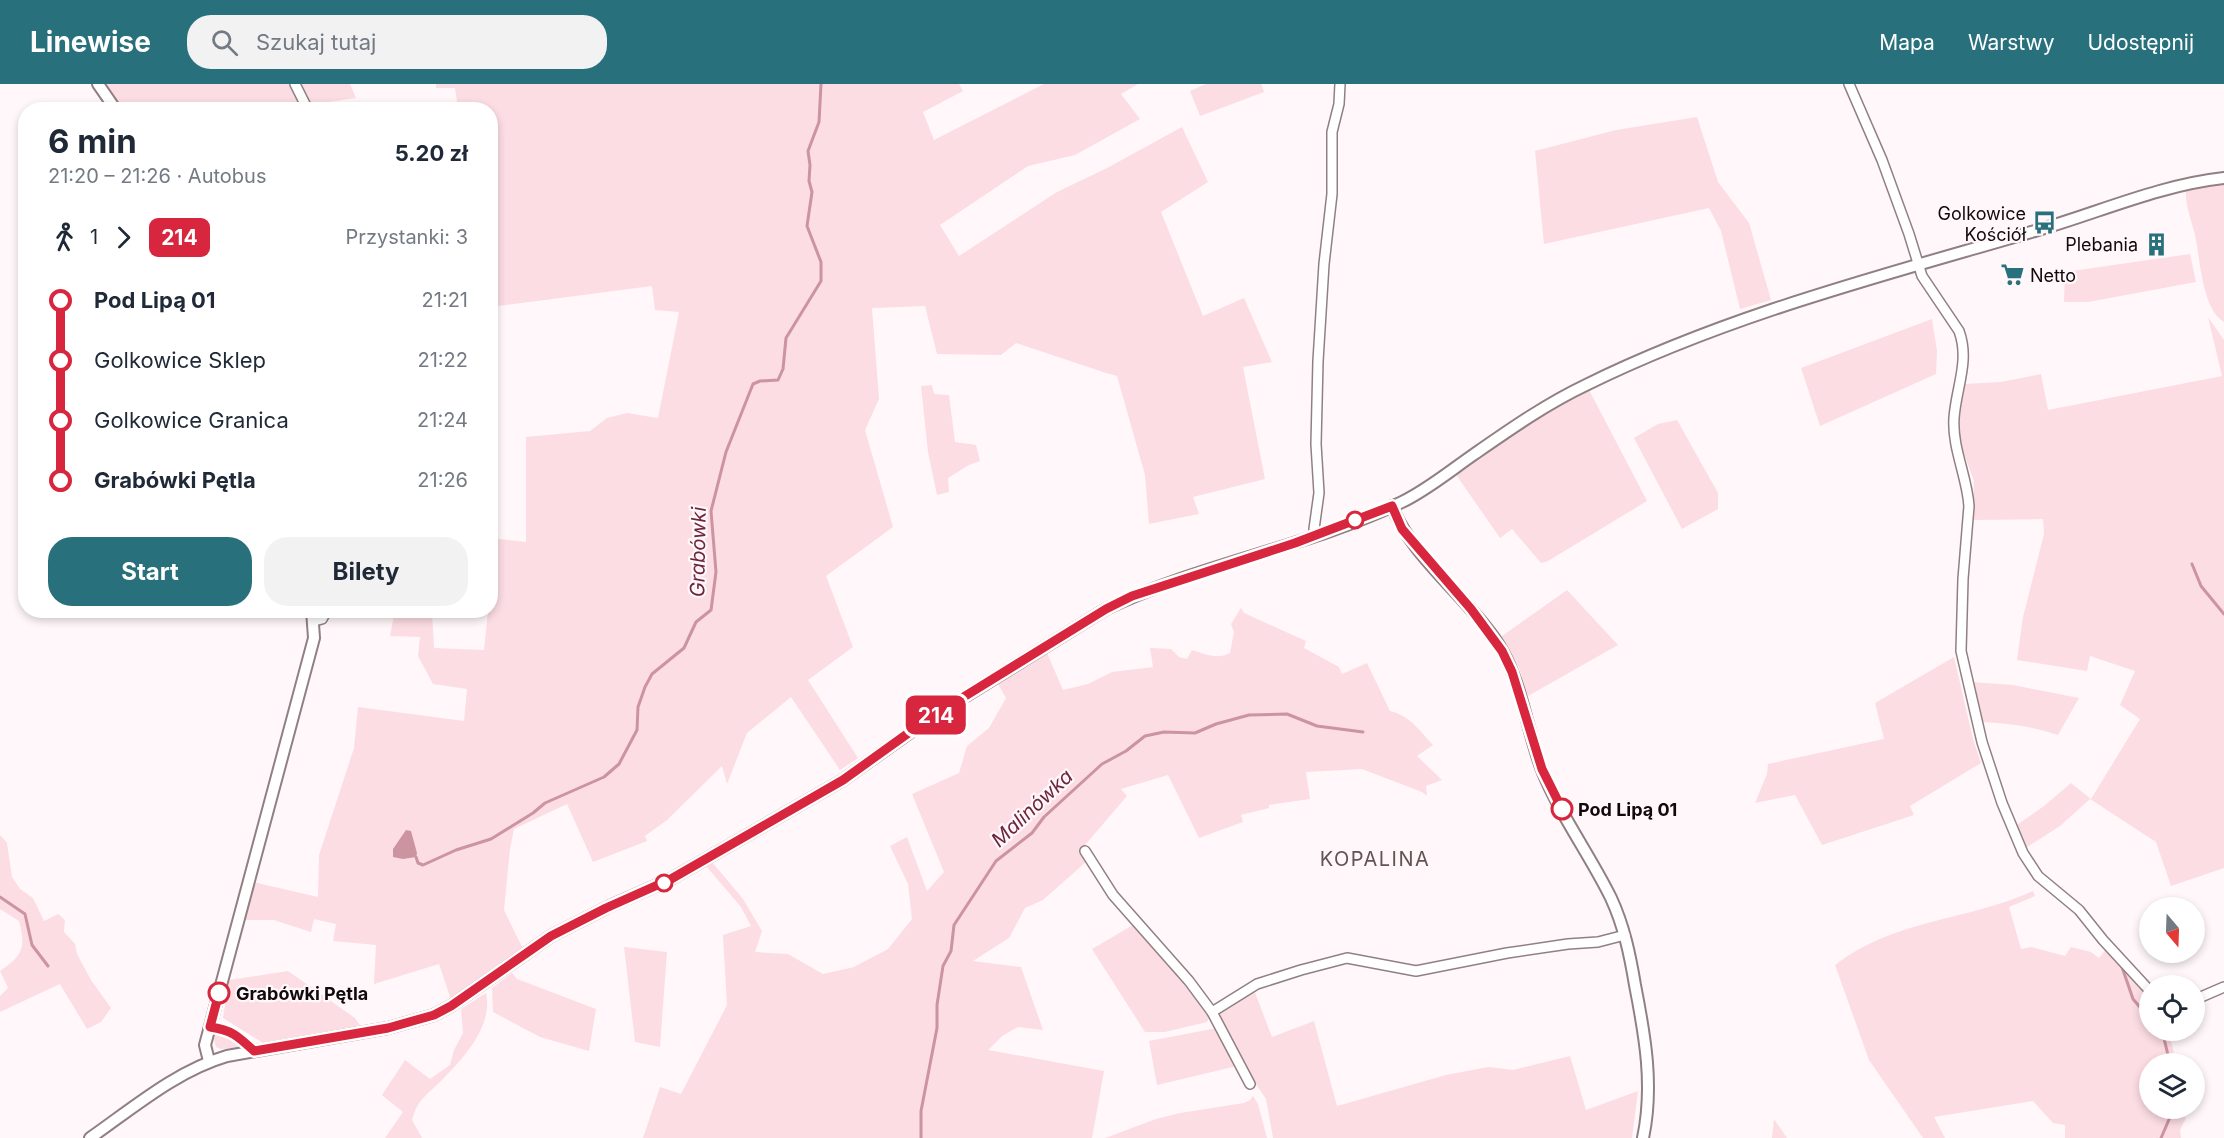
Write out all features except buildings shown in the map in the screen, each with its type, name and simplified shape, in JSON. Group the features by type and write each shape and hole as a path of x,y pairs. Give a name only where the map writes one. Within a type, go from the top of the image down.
{"street":[{"path":"98,84 110,102"},
{"path":"295,84 304,102"},
{"path":"1316,535 1314,529 1319,493 1316,444 1318,361 1324,264 1332,194 1332,132 1340,84"},
{"path":"1849,84 1882,160 1922,276 1959,331 1965,352 1955,405 1953,433 1968,485 1970,506 1960,634 1964,670 1983,744 2002,803 2029,865 2038,876 2079,910 2139,979"},
{"path":"90,1138 170,1083 209,1061 388,1028 434,1015 461,1000 551,936 671,879 843,780 928,719 1106,609 1132,596 1316,535 1392,506 1411,497 1521,421 1583,386 1632,363 1745,317 1917,264 2055,225 2176,186 2224,177"},
{"path":"1392,506 1402,529 1471,609 1502,651 1514,678 1547,781 1610,896 1625,935 1649,1070 1648,1102 1643,1138"},
{"path":"209,1061 205,1045 314,638 313,618"},
{"path":"1085,851 1113,895 1189,981 1212,1012 1250,1084"},
{"path":"1212,1012 1257,984 1347,958 1416,971 1507,953 1598,942 1625,935"},
{"path":"2205,995 2224,987"}],"shaded area":[{"path":"105,84 293,84 302,102 119,102"},
{"path":"297,84 350,84 356,98 329,102 306,102"},
{"path":"436,84 959,84 963,91 923,112 934,140 1044,84 1138,84 1121,94 1140,119 1075,155 1028,166 940,225 959,256 1057,192 1182,127 1208,182 1161,212 1203,316 1244,298 1272,362 1243,367 1265,479 1193,497 1199,514 1149,524 1145,475 1117,376 1016,343 1001,355 937,354 925,306 872,308 879,399 865,430 893,527 826,576 853,647 808,680 858,758 840,770 791,697 747,733 727,784 722,766 667,820 645,836 647,841 593,862 567,804 514,829 504,910 523,949 491,969 452,1003 439,964 374,984 376,945 333,941 336,924 314,919 311,932 274,920 243,920 253,882 318,897 319,855 354,748 358,707 464,721 467,689 433,684 418,656 420,637 390,636 393,618 432,618 434,648 484,650 487,618 498,618 498,539 526,542 526,437 590,431 607,418 627,413 658,418 679,312 655,310 652,286 498,306 498,102 457,102 455,88 436,88"},
{"path":"1206,84 1261,84 1264,92 1200,116 1190,91"},
{"path":"1697,117 1718,182 1749,223 1771,300 1740,309 1721,231 1709,208 1544,244 1535,151 1616,130"},
{"path":"2224,183 2224,322 2211,306 2206,295 2187,206 2186,189"},
{"path":"2190,254 2196,282 2088,302 2064,302 2065,272"},
{"path":"2208,317 2224,340 2224,868 2171,886 2156,842 2090,799 2060,826 2024,849 2014,827 2071,783 2091,799 2140,719 2120,705 2135,671 2090,656 2087,671 2017,660 2023,617 2044,534 2043,519 1972,520 1974,481 1962,448 1957,425 1965,384 2001,382 2041,374 2048,410 2222,376"},
{"path":"1932,319 1937,351 1936,374 1820,426 1801,368"},
{"path":"932,385 934,394 949,395 955,442 976,445 980,461 948,478 949,492 937,495 928,452 921,386"},
{"path":"1587,386 1647,501 1548,561 1541,563 1512,529 1500,538 1457,476 1459,469 1512,429"},
{"path":"1677,420 1718,493 1718,509 1682,529 1634,438 1658,424"},
{"path":"1567,590 1618,645 1528,696 1519,668 1502,636"},
{"path":"1241,608 1244,613 1306,641 1304,648 1339,667 1342,674 1367,663 1390,711 1409,720 1433,745 1417,756 1442,780 1426,786 1427,796 1362,769 1306,772 1310,799 1269,805 1269,808 1241,815 1243,822 1199,838 1168,775 1121,789 1127,796 1079,852 1086,862 1043,900 1025,908 1009,938 973,961 1021,967 1043,1030 1018,1027 1002,1036 988,1050 1104,1071 1092,1138 643,1138 660,1087 681,1094 727,1005 723,935 751,926 741,907 706,866 712,862 743,899 762,931 755,952 788,954 823,974 854,967 888,949 912,919 908,884 890,846 907,837 927,891 944,872 912,794 959,773 967,746 989,728 1006,698 998,684 1047,653 1063,690 1088,684 1112,672 1153,667 1150,648 1171,649 1179,657 1187,659 1192,650 1211,656 1225,655 1230,653 1234,632 1231,624"},
{"path":"1954,657 1973,739 1981,763 1910,806 1914,815 1822,845 1795,795 1755,803 1767,774 1768,764 1884,739 1875,703"},
{"path":"1971,682 2013,685 2079,698 2058,735 2038,729 1979,722"},
{"path":"406,830 411,831 416,857 403,859 393,857 393,849"},
{"path":"0,835 7,843 12,877 20,889 33,898 44,921 58,914 65,920 64,932 75,944 77,954 91,980 111,1008 101,1022 87,1029 60,984 0,1012 0,996 8,988 0,971 18,955 22,938 19,921 0,909"},
{"path":"2033,891 2035,896 2009,907 2021,949 2031,947 2065,956 2071,947 2091,952 2099,958 2106,949 2139,985 2139,1041 2171,1041 2174,1053 2139,1053 2139,1119 2186,1119 2180,1130 2181,1138 2065,1138 2065,1125 2053,1123 2033,1101 1934,1117 1945,1138 1923,1138 1869,1060 1835,965 1858,950 1906,929 2008,901"},
{"path":"1133,925 1185,980 1210,1015 1207,1022 1165,1032 1145,1032 1092,949"},
{"path":"624,947 667,952 660,1047 635,1042"},
{"path":"288,971 355,1018 362,1028 265,1044 223,1018 229,980"},
{"path":"512,973 517,979 596,1009 589,1051 540,1037 493,1012 492,988"},
{"path":"1254,990 1272,1037 1314,1021 1337,1106 1446,1075 1488,1067 1513,1070 1570,1056 1586,1110 1638,1091 1632,1138 1273,1138 1266,1099 1249,1074 1216,1012"},
{"path":"486,993 486,1017 476,1039 453,1068 421,1101 415,1112 412,1120 422,1138 385,1138 403,1112 382,1095 405,1060 430,1079 450,1065 454,1050 463,1033 461,1009"},
{"path":"1217,1028 1237,1066 1157,1085 1149,1041"},
{"path":"216,1033 242,1044 240,1047 221,1049 216,1047 214,1039"},
{"path":"1253,1096 1258,1104 1267,1138 1105,1138 1156,1119 1244,1103"},
{"path":"1774,1119 1787,1138 1772,1138"}],"waterway":[{"name":"Grabówki","path":"416,857 418,863 423,865 456,850 491,839 545,803 604,777 619,764 637,730 638,707 652,674 684,648 696,622 711,610 716,572 711,511 726,452 753,384 760,381 778,380 783,369 786,338 821,281 821,262 807,226 812,192 809,181 808,151 819,122 821,84"},
{"path":"2192,564 2201,586 2224,614"},
{"name":"Malinówka","path":"921,1138 921,1111 937,1028 937,1005 943,966 951,951 954,925 996,861 1032,833 1044,817 1102,764 1126,751 1145,736 1164,732 1195,733 1216,724 1249,715 1287,714 1317,726 1363,732"},
{"path":"0,897 25,914 32,945 48,966"},
{"path":"2122,967 2133,999 2139,1006"},
{"path":"2165,1041 2167,1053"},
{"path":"2161,1138 2169,1119"}],"bus line":[{"name":"214","path":"219,993 210,1027 236,1034 254,1051 388,1028 434,1015 451,1006 551,936 671,879 843,780 928,719 1106,609 1132,596 1295,543 1392,506 1402,529 1497,642 1512,672 1542,769 1562,809"}],"place":[{"name":"Golkowice Kościół","path":"2044,223"},
{"name":"Plebania","path":"2156,244"},
{"name":"Netto","path":"2012,275"},
{"name":"Pod Lipą 01","path":"1562,809"},
{"name":"Grabówki Pętla","path":"219,993"}],"district":[{"name":"KOPALINA","path":"1375,859"}]}
